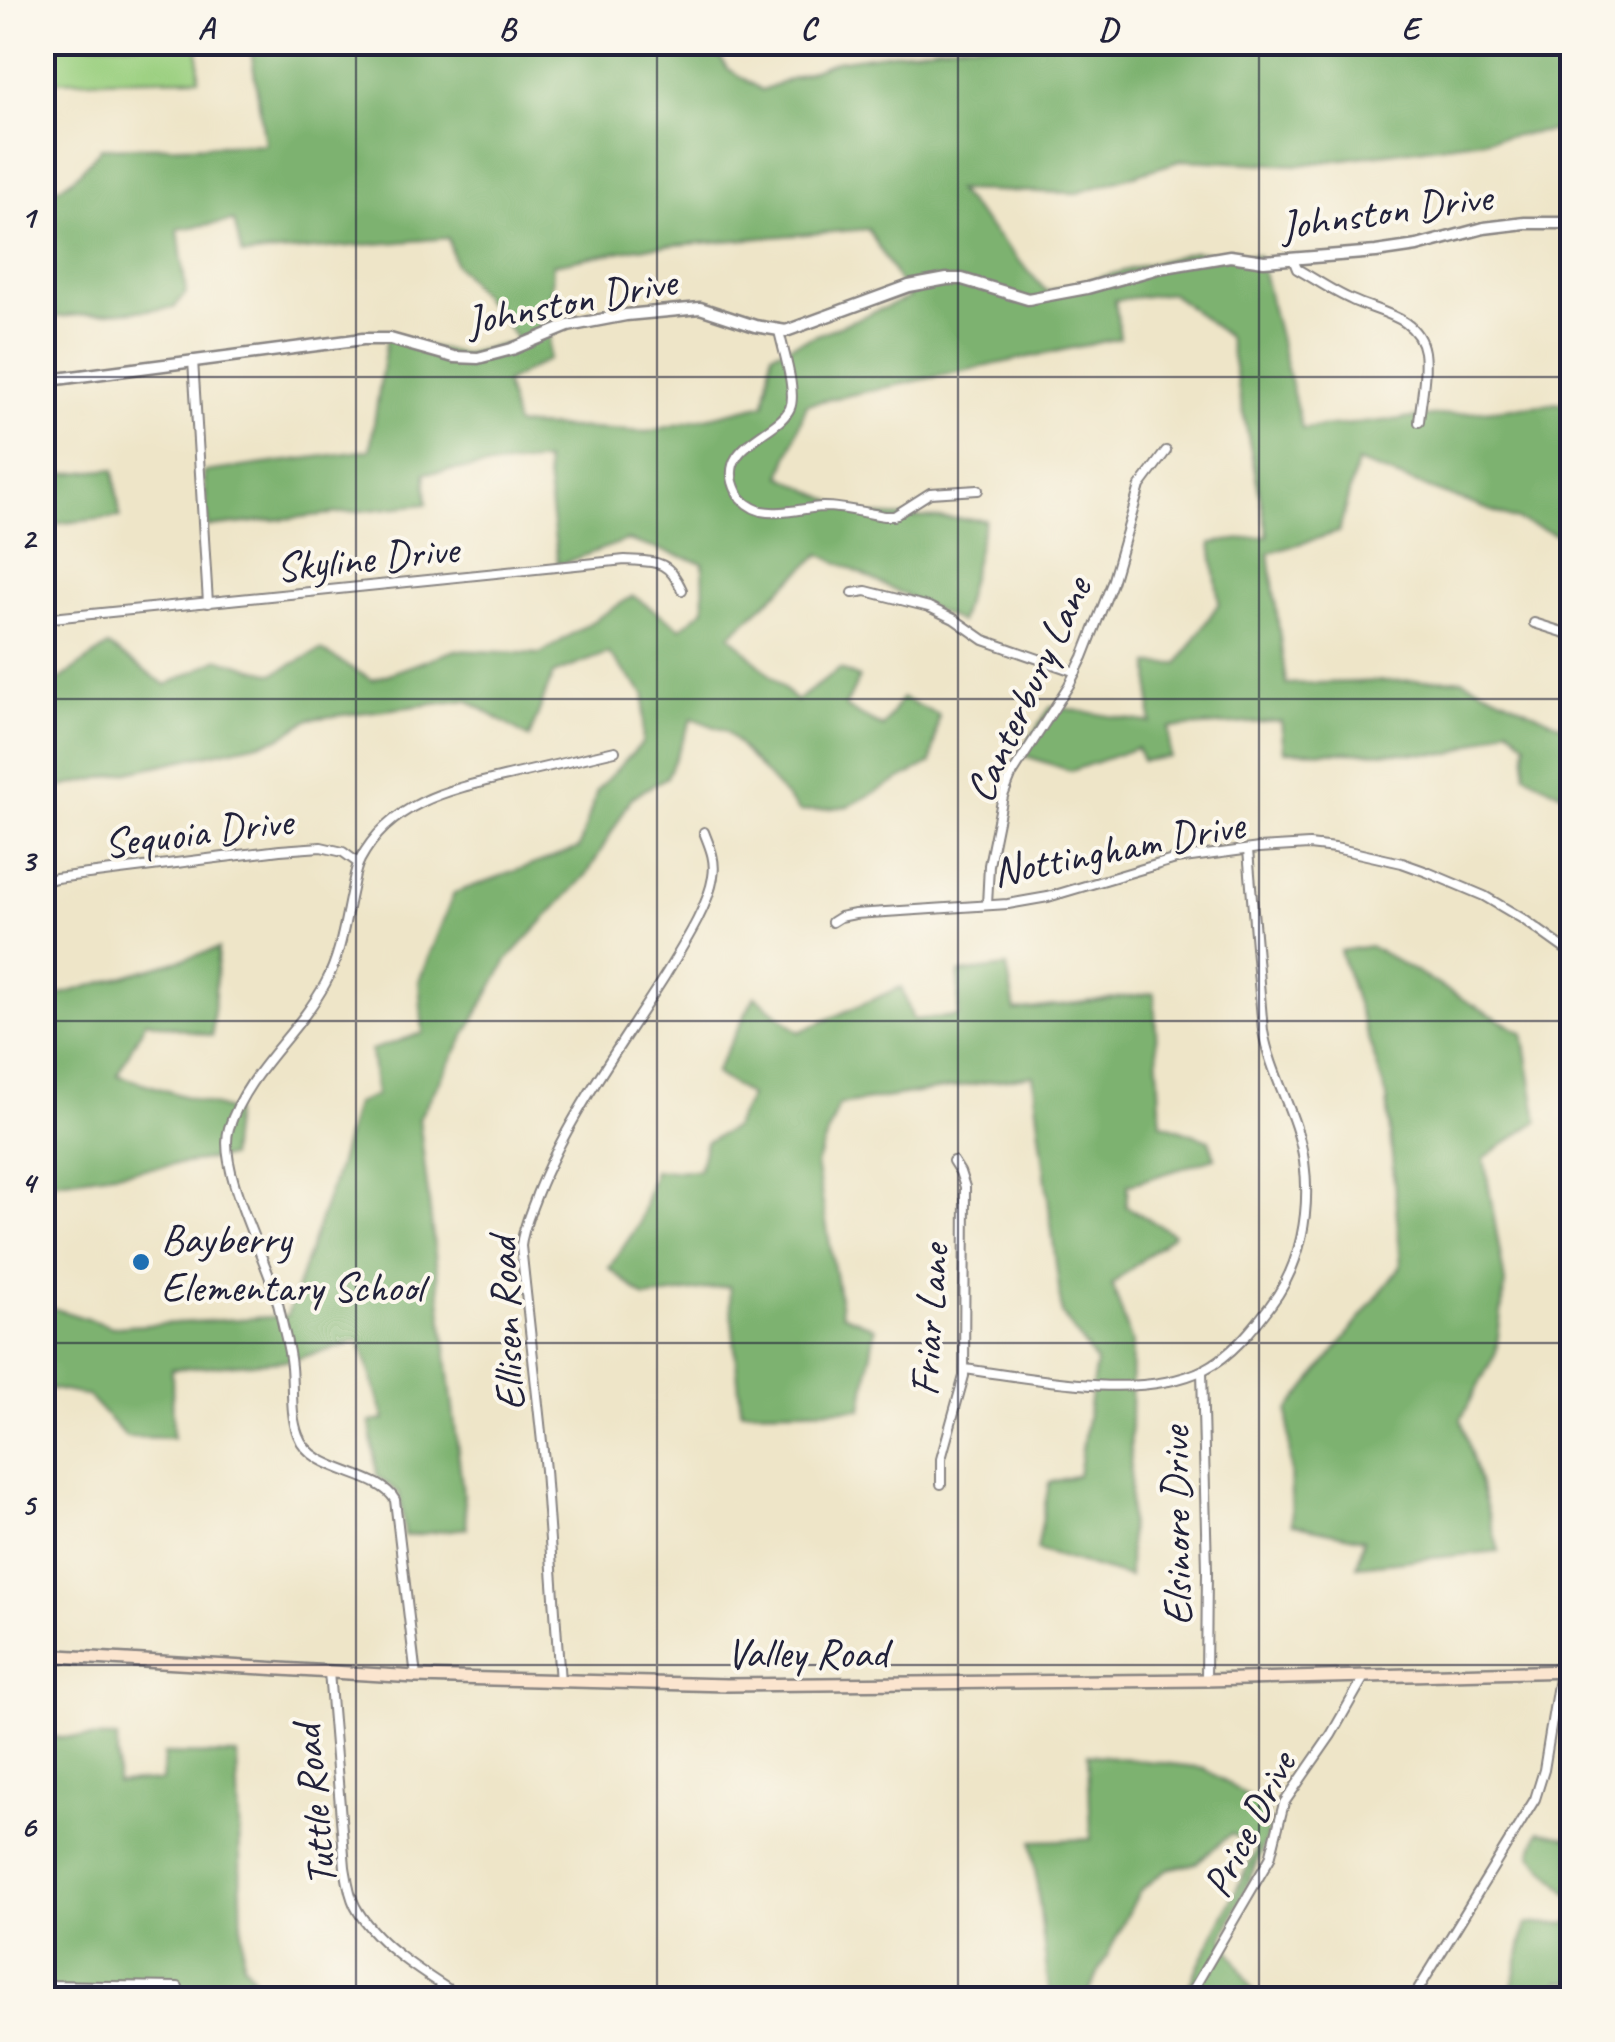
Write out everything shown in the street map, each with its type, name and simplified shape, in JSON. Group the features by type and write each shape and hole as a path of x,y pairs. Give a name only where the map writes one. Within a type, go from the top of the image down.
{"main road":[{"name":"Valley Road","path":"42,1654 560,1682 828,1685 1566,1672"}],"street":[{"name":"Johnston Drive","path":"42,381 362,339 390,340 454,357 478,358 568,326 626,315 700,308 779,332 930,281 962,279 1028,299 1159,268 1230,256 1293,259 1418,246 1484,228 1572,223"},
{"path":"1293,259 1298,268 1351,300 1412,326 1424,352 1419,422"},
{"path":"779,332 792,402 788,413 741,451 732,474 740,498 763,511 828,507 894,516 930,493 978,490"},
{"path":"193,360 208,603"},
{"name":"Canterbury Lane","path":"987,905 996,821 1003,796 1011,776 1076,672 1112,582 1140,486 1166,451"},
{"name":"Skyline Drive","path":"42,619 625,560 666,566 676,575 682,590"},
{"path":"853,593 866,591 929,607 984,640 1076,672"},
{"path":"1534,623 1572,635"},
{"path":"416,1677 395,1500 386,1490 310,1453 298,1436 289,1351 276,1294 235,1188 227,1144 230,1124 240,1102 326,982 340,944 358,863 391,820 425,799 462,786 615,751"},
{"name":"Ellisen Road","path":"560,1682 522,1232 566,1134 677,955 706,897 713,877 714,856 704,832"},
{"name":"Nottingham Drive","path":"832,922 855,914 1008,904 1048,897 1176,859 1308,846 1335,848 1402,864 1484,896 1572,954"},
{"name":"Sequoia Drive","path":"42,882 294,849 332,848 358,863"},
{"path":"964,1369 1108,1386 1142,1386 1186,1377 1216,1363 1280,1294 1294,1266 1304,1220 1304,1159 1266,1048 1248,850"},
{"name":"Friar Lane","path":"941,1484 941,1458 964,1369 964,1187 953,1162"},
{"name":"Elsinore Drive","path":"1202,1371 1206,1680"},
{"path":"42,1515 42,1594"},
{"name":"Tuttle Road","path":"329,1672 351,1897 372,1931 384,1942 465,2000"},
{"path":"1412,2000 1535,1799 1566,1672"},
{"name":"Price Drive","path":"1187,2000 1270,1858 1284,1803 1331,1735 1364,1677"},
{"path":"42,1985 178,1988"}],"green space":[{"path":"46,43 198,43 199,78 47,81"},
{"path":"250,43 712,43 727,68 762,90 836,61 960,43 1572,43 1572,128 1300,165 1183,160 1077,193 956,190 1047,292 1192,252 1259,256 1302,429 1572,402 1572,540 1357,462 1339,532 1269,553 1286,684 1462,679 1572,730 1572,837 1564,831 1569,798 1525,774 1526,743 1509,727 1452,754 1284,751 1281,721 1169,728 1170,757 1142,761 1137,748 1071,771 1020,754 1051,706 1151,723 1150,664 1178,664 1219,603 1211,543 1268,536 1228,337 1171,293 1115,300 1120,338 807,404 781,476 861,515 985,520 960,622 820,554 730,635 796,701 840,669 859,678 845,707 883,727 902,698 939,715 931,763 849,806 800,812 726,731 692,718 667,777 632,797 588,873 508,959 419,1118 467,1528 405,1536 399,1493 377,1476 370,1422 385,1420 360,1341 292,1360 172,1369 173,1438 126,1437 88,1396 43,1387 43,1305 113,1327 287,1316 338,1167 355,1104 376,1095 371,1050 423,1033 419,981 454,893 579,848 597,790 642,743 645,695 608,653 553,674 529,738 467,700 310,719 277,739 43,791 43,680 59,680 108,646 166,685 219,659 273,674 321,650 372,680 455,650 540,654 633,596 681,628 704,609 703,563 627,540 558,565 545,461 425,473 427,504 208,527 204,472 370,450 387,337 463,354 519,341 455,264 448,238 242,255 234,221 178,229 186,293 174,308 43,318 43,191 69,182 101,148 265,144","holes":["868,229 909,298 772,353 765,404 647,432 516,425 505,383 549,359 553,264 639,248"]},
{"path":"114,469 120,517 43,525 43,476"},
{"path":"1370,946 1523,1033 1538,1121 1484,1158 1505,1283 1496,1352 1461,1419 1499,1551 1357,1566 1364,1539 1292,1524 1288,1411 1401,1266 1387,1097 1340,951"},
{"path":"218,949 212,1036 146,1021 117,1075 234,1112 229,1157 43,1183 42,993 45,999"},
{"path":"1007,967 1015,1011 1154,993 1161,1123 1209,1140 1215,1158 1128,1185 1126,1206 1174,1234 1112,1284 1132,1343 1129,1577 1037,1550 1049,1483 1078,1475 1096,1362 1062,1314 1033,1075 839,1105 816,1164 842,1314 875,1328 862,1409 741,1411 729,1286 645,1298 609,1268 639,1224 654,1171 699,1170 706,1142 733,1128 750,1096 715,1073 755,996 799,1032 901,987 913,1020 958,1016 959,973"},
{"path":"43,1737 117,1738 117,1783 162,1781 164,1754 237,1755 243,1963 268,1999 43,2000"},
{"path":"1088,1754 1204,1768 1268,1810 1267,1839 1223,1938 1258,1999 1182,1999 1257,1848 1231,1834 1196,1863 1167,1869 1139,1892 1085,1999 1050,2000 1032,1841 1091,1839"},
{"path":"1539,1831 1572,1839 1572,1898 1531,1854"},
{"path":"1572,1917 1572,1982 1559,1981 1557,1999 1510,1999 1526,1924 1569,1923"}],"place":[{"name":"Bayberry Elementary School","path":"141,1262"}]}
